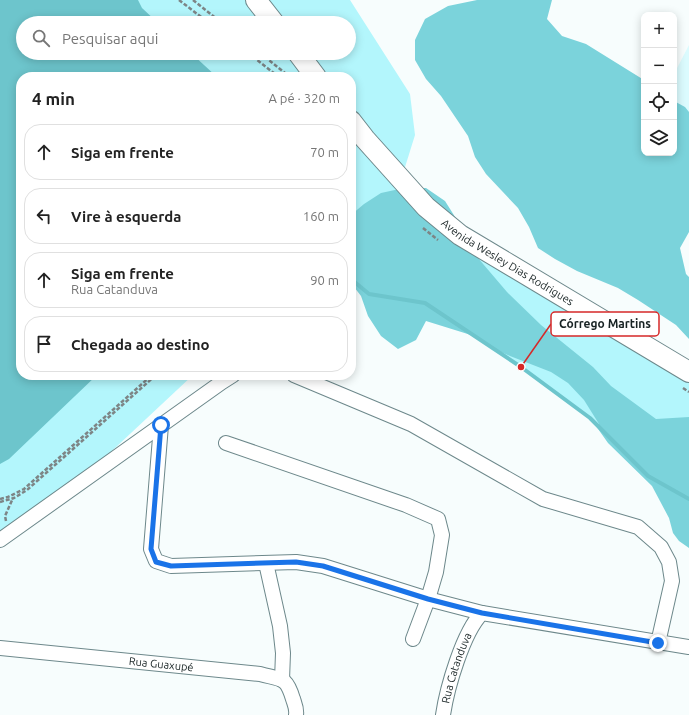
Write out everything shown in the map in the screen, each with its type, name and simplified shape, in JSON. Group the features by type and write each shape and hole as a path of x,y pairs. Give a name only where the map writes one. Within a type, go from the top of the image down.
{"street":[{"path":"256,0 269,16"},
{"path":"303,60 312,72"},
{"name":"Avenida Wesley Dias Rodrigues","path":"356,127 426,207 460,235 689,372"},
{"path":"0,540 225,380"},
{"path":"306,380 411,424 543,499 638,527 661,547 669,562 672,581 658,643"},
{"path":"161,425 151,549 156,562 171,566 296,562 323,566 428,599 482,613 689,647"},
{"path":"226,443 406,505 438,519 442,535 436,572 413,639"},
{"path":"266,563 280,626 283,653 282,680 289,685 297,710 296,715"},
{"name":"Rua Catanduva","path":"443,715 446,697 466,636 474,620 482,613"},
{"name":"Rua Guaxupé","path":"0,648 260,674 282,680"}],"path":[{"path":"179,0 200,16"},
{"path":"193,0 213,16"},
{"path":"257,60 273,72"},
{"path":"269,60 284,72"},
{"path":"0,499 8,497 24,489 146,380"},
{"path":"0,502 14,498 27,490 150,380"},
{"path":"13,531 5,519 5,516 14,498"}],"shaded area":[{"path":"0,0 350,0 410,94 415,135 401,180 397,184 689,382 689,499 652,478 590,418 478,338 356,281 356,72 16,72 16,380 188,380 37,521 0,535"},
{"path":"0,0 138,0 142,8 151,16 16,16 16,60 199,60 212,72 16,72 16,380 92,380 9,459 0,464"},
{"path":"477,0 552,0 547,19 562,36 586,44 641,78 641,156 677,156 677,103 685,107 689,112 689,232 680,248 686,274 689,277 689,339 676,325 638,300 618,288 577,271 538,248 529,227 518,208 486,174 475,157 468,136 441,96 426,79 415,60 415,40 425,19 448,6"},
{"path":"689,45 689,121 677,104 677,68"},
{"path":"404,188 426,188 445,201 469,239 478,258 507,292 541,325 593,367 611,386 656,419 689,417 689,548 679,541 673,533 669,518 652,486 608,443 596,426 599,424 584,400 568,383 551,372 490,347 471,335 426,321 416,340 398,349 381,336 368,316 361,296 356,290 356,211 381,193"}],"waterway":[{"path":"356,283 369,294 425,303 521,367 590,418 648,476 689,499"}],"place":[{"name":"Córrego Martins","path":"521,367"}],"route":[{"path":"161,425 151,549 156,562 171,566 296,562 323,566 404,592 482,613 658,643"}]}
